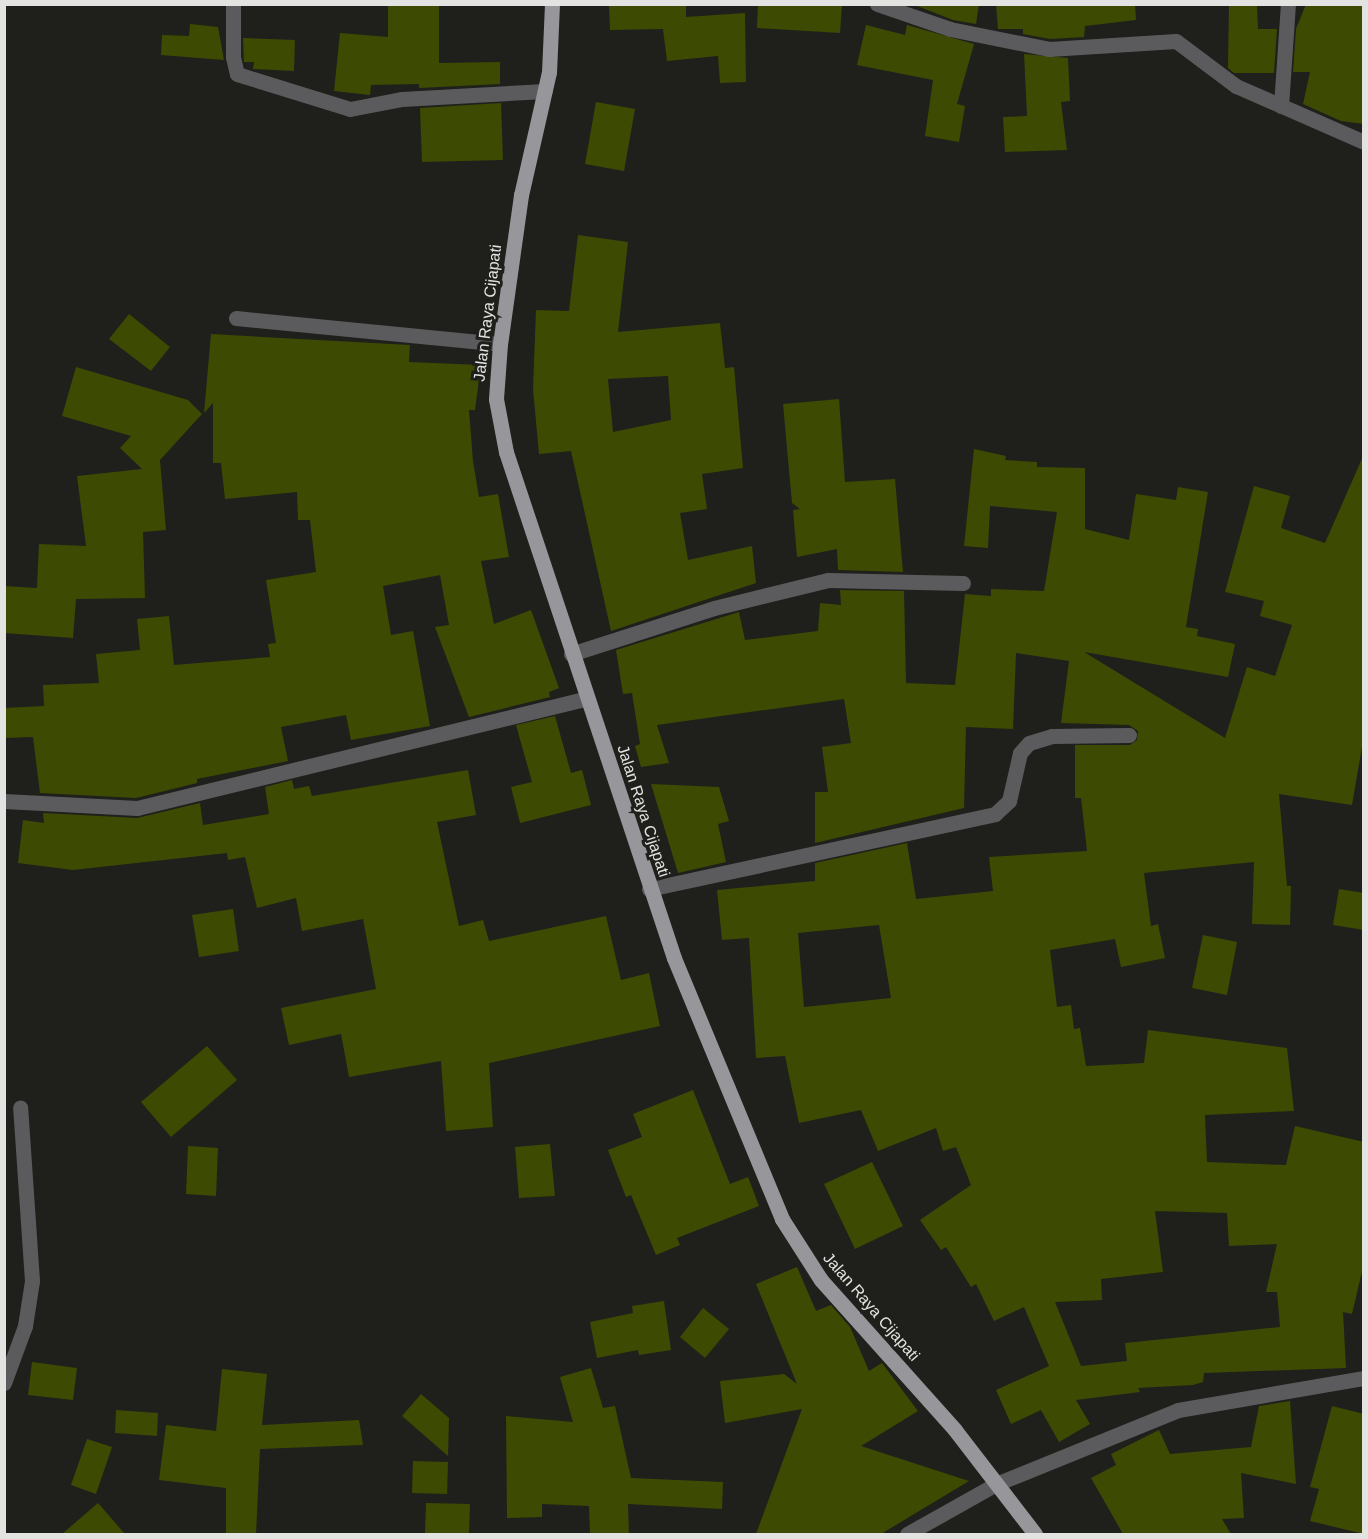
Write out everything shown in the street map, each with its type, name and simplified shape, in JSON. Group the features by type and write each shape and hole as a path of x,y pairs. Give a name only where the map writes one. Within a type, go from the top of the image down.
{"main road":[{"name":"Jalan Raya Cijapati","path":"552,4 545,91 521,195 500,344 496,399 506,452 649,889 700,1030 801,1252 996,1484 1035,1534"}],"street":[{"path":"233,4 233,57 237,74 350,109 402,99 545,91"},
{"path":"877,4 950,29 1049,49 1176,41 1236,86 1364,142"},
{"path":"1281,106 1288,4"},
{"path":"236,318 500,344"},
{"path":"572,654 714,608 828,580 963,583"},
{"path":"4,801 98,808 148,806 586,698"},
{"path":"649,889 995,814 1009,801 1020,753 1029,743 1052,736 1129,735"},
{"path":"4,1383 25,1326 32,1281 20,1107"},
{"path":"907,1534 996,1484 1178,1410 1364,1378"}],"building":[{"path":"388,4 439,4 439,63 500,62 500,84 419,88 419,84 371,85 370,95 334,91 340,33 388,37"},
{"path":"609,4 686,4 686,17 745,13 746,82 720,83 718,56 667,61 663,29 610,30"},
{"path":"758,4 842,4 840,33 757,28"},
{"path":"912,4 979,4 976,24 953,20"},
{"path":"996,4 1135,4 1136,20 1085,26 1084,37 1050,39 1023,34 1023,29 998,29"},
{"path":"1229,4 1257,4 1258,29 1277,29 1274,73 1234,73 1228,68"},
{"path":"1306,4 1364,4 1364,124 1341,121 1303,104 1310,72 1293,72 1296,29"},
{"path":"190,24 218,27 224,60 161,55 162,35 189,36"},
{"path":"866,25 905,35 907,25 974,44 957,104 965,106 959,142 925,136 933,80 857,65"},
{"path":"243,38 295,40 294,71 253,69 254,62 244,62"},
{"path":"1024,54 1068,58 1070,101 1061,102 1067,150 1005,152 1003,117 1027,116"},
{"path":"596,102 635,109 624,171 585,164"},
{"path":"501,103 503,160 422,162 420,108"},
{"path":"578,235 628,242 618,332 720,323 725,368 734,367 743,468 702,474 707,509 680,513 688,560 752,546 756,583 611,631 571,451 539,454 533,389 536,310 569,311","holes":["668,376 671,420 613,432 608,379"]},
{"path":"129,314 170,347 151,371 109,339"},
{"path":"211,334 410,345 409,362 481,365 475,410 469,410 473,461 479,497 498,494 509,557 481,561 494,624 531,610 559,688 549,692 550,697 469,717 435,627 449,625 440,575 383,586 391,635 413,631 430,726 351,740 346,715 281,727 288,761 197,779 197,783 136,798 40,793 33,737 4,738 4,708 44,706 43,685 99,683 96,654 140,650 137,619 169,616 174,665 270,657 268,644 276,643 266,580 316,572 310,520 298,520 297,492 225,499 221,463 213,463 213,403 204,413"},
{"path":"76,367 188,400 202,414 160,460 166,530 143,532 145,598 76,599 73,638 4,633 4,586 37,588 39,544 86,546 77,476 142,469 120,448 131,436 62,416"},
{"path":"839,399 845,482 895,479 903,572 838,570 837,549 797,557 793,510 800,509 792,503 783,404"},
{"path":"974,449 1006,456 1005,460 1037,462 1037,467 1085,468 1085,529 1129,540 1136,494 1176,500 1178,487 1208,492 1186,627 1198,629 1197,636 1235,644 1228,677 1084,652 1225,738 1247,667 1275,676 1292,625 1260,616 1264,601 1225,592 1254,486 1290,496 1281,528 1325,543 1364,454 1364,735 1352,805 1279,794 1287,886 1291,886 1290,925 1252,924 1254,862 1144,873 1151,926 1158,924 1165,958 1121,967 1115,939 1050,950 1057,1007 1071,1005 1074,1029 1080,1028 1086,1066 1144,1063 1148,1030 1287,1048 1294,1111 1205,1115 1207,1162 1286,1165 1295,1126 1364,1142 1364,1263 1352,1314 1343,1312 1346,1368 1204,1373 1203,1382 1193,1385 1138,1388 1140,1392 1076,1400 1090,1424 1059,1442 1041,1410 1011,1424 996,1390 1049,1366 1024,1307 994,1321 976,1284 971,1287 946,1247 941,1250 920,1220 971,1185 956,1147 943,1151 936,1128 878,1151 861,1110 799,1123 785,1056 756,1058 749,938 722,940 717,890 815,881 815,863 907,843 916,899 993,891 989,857 1087,851 1081,798 1075,798 1075,745 1130,745 1137,740 1138,731 1129,725 1061,723 1069,661 1016,653 1013,729 966,727 964,808 815,843 815,792 828,792 822,747 851,743 844,699 657,725 669,763 641,767 635,746 640,744 632,693 623,694 616,650 739,612 745,640 818,631 820,603 841,605 840,590 904,591 906,683 955,685 965,594 991,596 991,589 1044,591 1057,512 990,506 988,548 964,546","holes":["879,925 891,998 804,1007 798,933","1155,1211 1227,1213 1229,1246 1277,1244 1266,1292 1277,1292 1280,1327 1125,1343 1127,1361 1081,1366 1055,1302 1102,1300 1101,1279 1163,1272"]},
{"path":"555,716 571,773 582,770 591,805 520,823 511,787 532,782 516,725"},
{"path":"468,770 476,815 437,822 459,926 483,920 489,941 606,916 621,980 649,973 660,1026 489,1063 493,1127 446,1131 441,1061 349,1077 341,1034 289,1045 281,1008 376,989 363,919 302,931 296,898 257,908 245,857 228,860 227,853 73,870 18,863 23,820 44,823 43,813 137,818 200,803 203,825 269,814 265,787 292,780 294,789 309,786 312,796"},
{"path":"651,784 719,787 729,821 718,824 726,862 678,873"},
{"path":"1339,889 1364,893 1364,930 1333,925"},
{"path":"233,909 239,951 199,957 192,915"},
{"path":"1203,935 1237,942 1227,995 1192,988"},
{"path":"207,1046 237,1080 171,1137 141,1102"},
{"path":"693,1090 730,1184 748,1177 759,1206 677,1238 680,1245 656,1255 631,1195 626,1197 608,1150 642,1137 633,1114"},
{"path":"550,1144 555,1196 519,1198 515,1147"},
{"path":"188,1146 218,1148 216,1196 186,1194"},
{"path":"872,1162 903,1226 855,1249 824,1184"},
{"path":"797,1267 816,1311 831,1305 850,1327 869,1371 882,1363 918,1411 861,1446 969,1481 881,1534 756,1534 802,1409 725,1423 720,1381 784,1374 797,1384 756,1284"},
{"path":"664,1301 671,1350 639,1355 638,1350 597,1358 590,1322 633,1313 632,1306"},
{"path":"703,1308 729,1329 705,1358 680,1337"},
{"path":"32,1362 77,1368 73,1400 28,1395"},
{"path":"591,1368 603,1408 615,1406 631,1478 723,1482 722,1509 628,1504 629,1534 590,1534 589,1506 542,1504 542,1517 507,1518 506,1416 573,1422 560,1377"},
{"path":"222,1369 267,1374 262,1425 359,1420 363,1445 260,1449 256,1534 226,1534 226,1488 159,1480 166,1425 216,1431"},
{"path":"421,1394 449,1418 448,1456 402,1416"},
{"path":"1290,1401 1296,1484 1241,1473 1244,1518 1222,1519 1231,1534 1123,1534 1091,1478 1116,1465 1111,1454 1159,1430 1170,1454 1251,1447 1259,1406"},
{"path":"1332,1406 1364,1414 1364,1534 1310,1521 1319,1489 1310,1487"},
{"path":"116,1410 158,1413 157,1436 115,1433"},
{"path":"87,1439 112,1447 96,1494 71,1485"},
{"path":"413,1461 448,1462 447,1494 412,1493"},
{"path":"98,1503 125,1534 62,1534"},
{"path":"426,1503 470,1504 469,1534 425,1534"}]}
